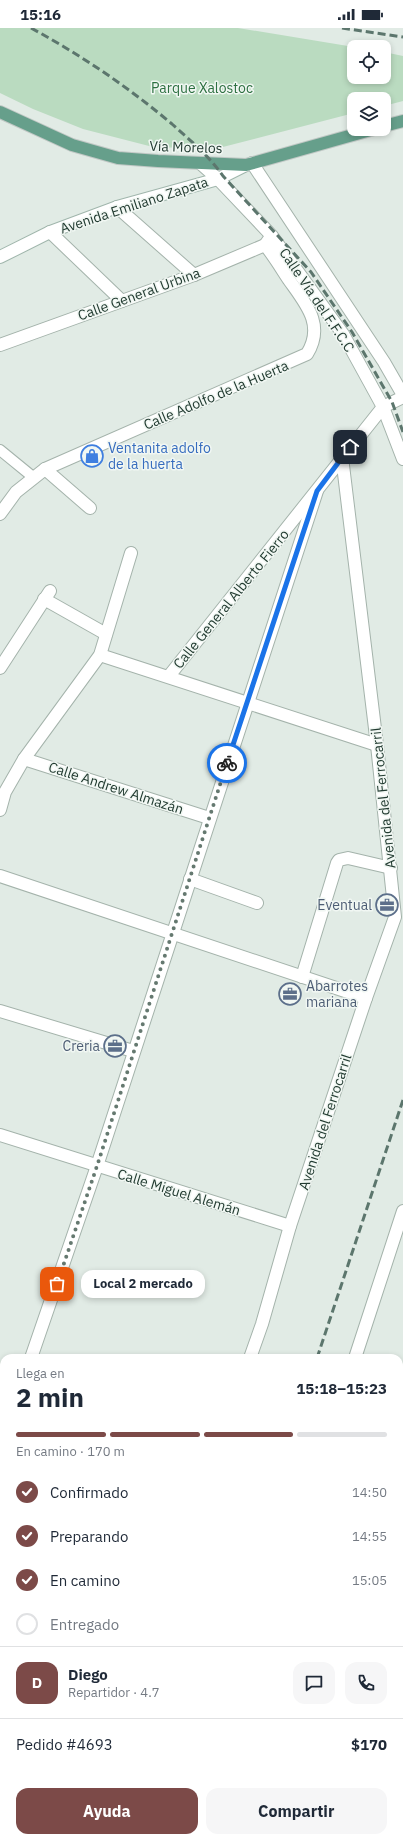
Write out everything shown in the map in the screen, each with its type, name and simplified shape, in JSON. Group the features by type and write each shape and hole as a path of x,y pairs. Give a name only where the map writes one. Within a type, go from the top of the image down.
{"main road":[{"name":"Vía Morelos","path":"0,112 72,145 118,158 200,163 249,164 349,136"},
{"path":"391,124 403,121"}],"street":[{"name":"Calle Vía del F.F.C.C","path":"200,163 218,179 269,240 343,334 383,407 403,459"},
{"name":"Calle Vía del F.F.C.C","path":"249,164 384,362 403,396"},
{"name":"Avenida Emiliano Zapata","path":"0,256 50,232 117,207 218,179 249,164"},
{"path":"117,207 194,275"},
{"path":"50,232 122,301"},
{"name":"Calle General Urbina","path":"0,345 194,275 269,240"},
{"name":"Calle Adolfo de la Huerta","path":"0,514 16,492 45,469 308,354 313,346 315,334 311,313 269,240"},
{"name":"Calle General Alberto Fierro","path":"168,676 383,407 403,396"},
{"path":"0,450 33,477"},
{"name":"Avenida del Ferrocarril","path":"251,1354 262,1324 290,1226 366,998 399,916 391,868 342,457"},
{"path":"45,469 90,508"},
{"path":"32,1354 97,1166 133,1051 317,491"},
{"path":"0,810 5,792 24,759 100,655 131,553"},
{"path":"0,668 47,595 106,634"},
{"path":"100,655 377,745"},
{"name":"Calle Andrew Almazán","path":"24,759 209,818"},
{"path":"302,978 339,860 348,858 391,868"},
{"path":"0,876 172,935 366,998"},
{"path":"190,879 257,903"},
{"path":"0,1011 133,1051"},
{"name":"Calle Miguel Alemán","path":"0,1135 290,1226"},
{"path":"356,1354 403,1213"}],"green space":[{"name":"Parque Xalostoc","path":"0,28 238,28 347,46 347,84 391,84 391,53 403,56 403,101 391,104 391,92 347,92 347,115 215,149 153,147 83,129 33,109 0,93"}],"railway":[{"path":"31,28 86,60 138,97 172,124 212,162 311,272 352,332 392,402 403,432"},
{"path":"342,28 403,37"},
{"path":"318,1354 403,1100"}],"way so far":[{"path":"57,1284 97,1166 227,763"}],"place":[{"name":"Ventanita adolfo de la huerta","path":"92,456"},
{"name":"Eventual","path":"387,905"},
{"name":"Abarrotes mariana","path":"290,994"},
{"name":"Creria","path":"115,1046"},
{"name":"Local 2 mercado","path":"57,1284"}],"route":[{"path":"227,763 317,491 350,447"}]}
